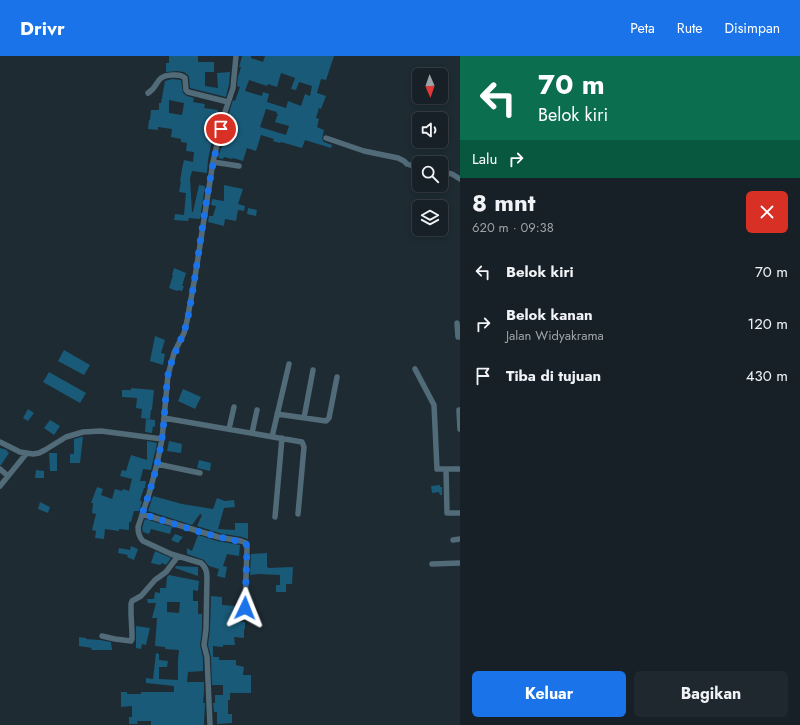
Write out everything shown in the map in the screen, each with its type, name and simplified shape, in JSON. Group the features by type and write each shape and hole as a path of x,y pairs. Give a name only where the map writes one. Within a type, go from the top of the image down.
{"street":[{"path":"210,725 207,657 204,645 206,629 207,571 201,563 166,552 143,542 138,535 138,527 158,464 171,364 174,353 184,333 187,321 213,162 233,88 236,56"},
{"path":"148,94 163,76 182,75 185,78 186,90 188,92 228,102"},
{"path":"326,138 364,151 398,158 412,166"},
{"path":"213,162 239,166"},
{"path":"448,173 460,178"},
{"path":"458,323 458,337 460,337"},
{"path":"272,437 289,364"},
{"path":"415,369 434,404 437,469 460,469"},
{"path":"304,418 313,370"},
{"path":"278,414 326,422 329,418 337,377"},
{"path":"229,429 234,407"},
{"path":"252,433 257,410"},
{"path":"459,410 460,429"},
{"path":"164,418 299,441 303,444 298,514"},
{"path":"0,442 20,452 32,454 39,453 75,434 87,432 101,431 162,440"},
{"path":"275,517 282,438"},
{"path":"0,486 26,454"},
{"path":"158,464 200,473"},
{"path":"0,469 8,476"},
{"path":"446,469 447,513 460,513"},
{"path":"142,514 211,535 246,543 245,608"},
{"path":"454,540 460,540"},
{"path":"102,636 131,641 132,633 130,614 132,601 141,596 155,580 166,572 178,556"},
{"path":"432,564 460,563"}],"building":[{"path":"169,56 198,56 198,62 214,62 214,72 205,72 205,86 218,88 217,73 230,72 226,97 190,88 189,77 184,72 166,72 166,63 169,63"},
{"path":"242,56 251,56 251,58 263,62 265,56 334,56 326,80 321,79 317,93 326,96 321,109 319,108 316,118 319,119 317,127 324,130 322,139 324,142 332,145 331,148 305,140 302,148 273,141 274,139 261,135 256,151 247,148 243,161 233,158 218,158 226,134 224,133 228,116 233,100 235,101 240,87 237,86","holes":["281,73 295,78 291,89 296,90 299,82 312,86 310,96 305,94 301,106 288,101 286,108 267,102 269,94 263,92 262,96 245,91 249,80 267,86 268,84 277,87","266,109 277,112 276,114 278,114 275,122 289,126 286,135 260,127"]},
{"path":"172,79 181,80 183,93 194,98 193,102 205,104 204,108 218,110 208,160 207,173 192,171 190,178 192,212 199,185 205,186 200,219 189,218 188,221 174,220 175,214 184,215 186,193 179,192 182,169 184,160 193,162 194,152 186,151 187,143 181,142 181,139 171,137 172,129 158,127 158,130 148,129 151,110 159,110 159,103 161,103 165,81","holes":["169,100 184,103 182,115 169,113"]},
{"path":"224,185 243,189 238,204 245,206 244,211 238,210 236,221 225,219 224,226 208,222 209,216 213,216 216,206 211,205 212,199 224,201"},
{"path":"248,208 257,210 256,216 247,214"},
{"path":"174,268 186,273 182,291 169,288"},
{"path":"155,336 165,340 161,353 165,354 163,365 150,361"},
{"path":"64,350 90,365 84,375 58,361"},
{"path":"49,372 86,393 80,403 43,382"},
{"path":"131,388 154,390 150,419 141,418 142,409 136,408 137,398 122,397 122,390 131,390"},
{"path":"183,389 201,397 195,409 178,401"},
{"path":"28,409 34,413 28,421 23,418"},
{"path":"146,419 155,420 155,427 153,426 152,433 145,432"},
{"path":"50,420 60,426 54,435 44,428"},
{"path":"83,437 80,463 70,463 70,454 74,454 74,439"},
{"path":"147,441 157,443 151,470 143,469 140,481 146,481 140,500 142,502 139,511 134,511 131,522 129,522 129,530 119,529 119,531 105,529 104,539 95,538 96,531 92,530 96,514 92,513 93,503 91,503 97,487 103,489 101,495 112,499 115,489 129,491 132,479 120,476 122,470 126,471 131,455 147,460"},
{"path":"169,441 182,444 181,453 167,451"},
{"path":"0,448 7,450 9,453 1,465 0,465"},
{"path":"49,453 57,453 57,471 50,471"},
{"path":"199,460 211,463 210,471 197,468"},
{"path":"36,470 44,471 44,478 35,478"},
{"path":"440,485 440,487 442,487 442,495 440,495 439,492 432,493 431,486"},
{"path":"153,496 182,504 213,509 217,498 225,501 234,500 235,507 224,508 218,529 235,530 235,523 248,523 248,539 219,533 197,526 202,515 200,514 192,525 148,511"},
{"path":"40,502 50,507 48,513 38,509"},
{"path":"145,519 172,527 170,534 151,529 149,534 143,532 142,528"},
{"path":"175,534 183,537 178,543 171,540"},
{"path":"198,535 217,541 240,545 239,556 227,554 223,566 227,567 225,578 217,576 219,569 209,566 204,560 187,554 187,548 192,551"},
{"path":"131,546 138,549 134,560 127,557 128,555 118,553 119,548 130,550"},
{"path":"155,551 171,558 166,565 162,563 160,565 151,563"},
{"path":"267,553 268,568 293,567 292,584 286,584 286,592 276,592 276,585 280,585 280,575 250,575 251,554"},
{"path":"176,566 198,567 198,576 175,568"},
{"path":"169,575 199,581 198,591 193,590 193,601 198,601 198,614 202,614 200,645 203,658 203,671 188,672 187,682 204,682 204,725 151,725 151,721 137,721 138,724 129,724 129,717 132,717 132,706 121,707 121,692 127,692 127,694 141,694 141,692 174,692 174,686 146,683 146,678 153,679 156,653 159,654 159,660 168,661 167,667 159,667 159,679 178,680 179,650 165,649 165,647 155,646 157,618 152,618 156,603 148,603 147,599 154,599 155,592 160,593 160,588 166,588 167,577","holes":["167,602 180,602 179,613 167,612"]},
{"path":"211,596 222,597 222,605 236,606 235,614 238,614 239,622 245,622 244,638 234,637 235,645 223,645 223,647 213,646 213,657 219,657 219,660 236,660 236,665 244,667 243,675 251,675 251,693 230,693 230,700 228,700 228,714 232,714 232,723 217,724 217,712 214,712 213,703 215,703 215,695 223,695 223,685 212,685 211,657 208,645"},
{"path":"136,626 150,628 146,645 142,644 141,649 136,648"},
{"path":"79,637 111,642 112,650 91,650 92,648 79,646"}],"route":[{"path":"221,129 213,162 187,321 184,333 174,353 168,375 162,440 158,464 142,514 207,534 246,543 245,608"}]}
